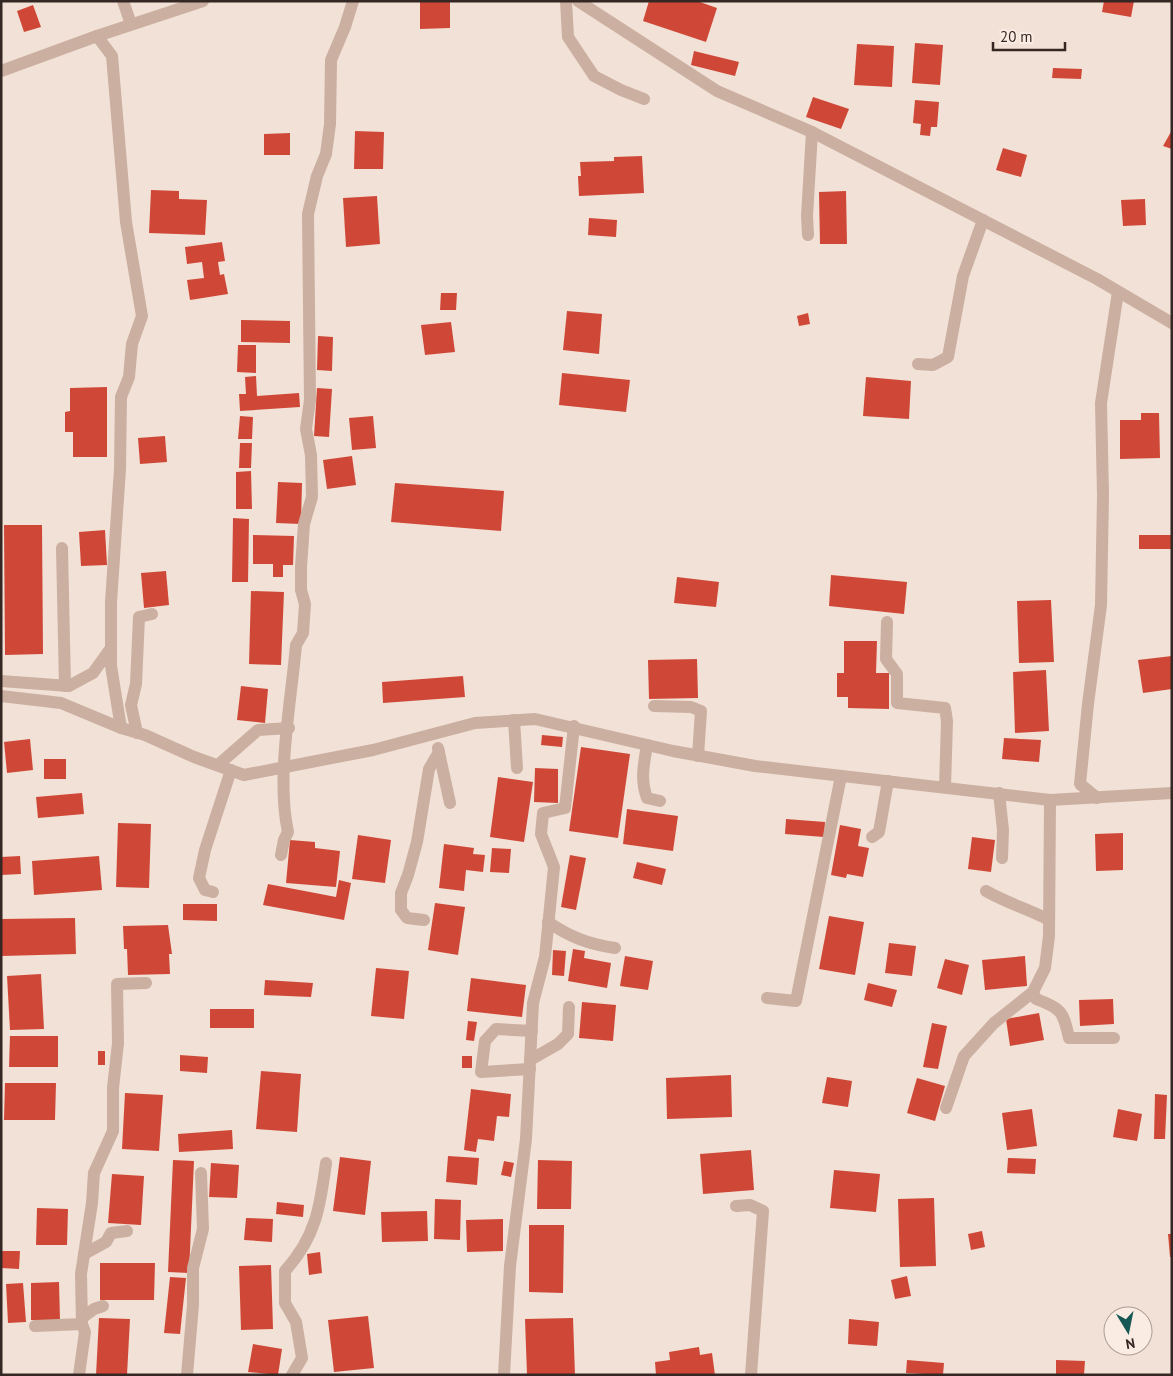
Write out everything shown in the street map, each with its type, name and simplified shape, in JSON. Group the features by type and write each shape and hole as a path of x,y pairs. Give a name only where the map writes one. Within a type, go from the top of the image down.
{"street":[{"path":"123,1 131,24"},
{"path":"1,71 131,24 203,1"},
{"path":"282,855 284,840 288,832 284,811 285,768 296,645 303,633 304,604 301,590 301,567 304,524 312,497 311,455 306,429 310,400 308,214 317,176 326,154 330,124 331,60 345,27 353,1"},
{"path":"566,1 568,37 594,76 644,99"},
{"path":"578,1 717,91 812,132 983,220 1172,323"},
{"path":"97,36 112,56 126,222 142,316 132,344 129,377 121,397 120,469 111,602 111,666 121,728"},
{"path":"808,235 807,208 812,132"},
{"path":"918,364 933,365 948,357 963,276 983,220"},
{"path":"1097,798 1080,784 1101,605 1103,495 1101,403 1118,292"},
{"path":"61,703 67,686 62,548"},
{"path":"137,732 131,705 136,684 138,617 152,614"},
{"path":"887,622 886,659 896,674 897,703 945,708 945,787"},
{"path":"1,681 67,686 93,673 111,648"},
{"path":"1,696 61,703 244,775 372,750 475,723 535,718 647,745 754,766 1050,800 1172,794"},
{"path":"654,706 691,707 701,711 698,756"},
{"path":"514,720 517,768"},
{"path":"504,1375 510,1266 521,1196 533,1003 545,957 554,867 541,834 543,813 564,808 574,726"},
{"path":"218,766 258,730 289,728"},
{"path":"434,734 450,803"},
{"path":"647,745 643,773 644,791 647,798 660,800"},
{"path":"424,920 406,918 401,910 401,893 408,875 416,842 429,769 439,752"},
{"path":"213,892 205,890 199,878 205,850 231,770"},
{"path":"767,998 796,1001 841,776"},
{"path":"872,838 879,832 888,781"},
{"path":"999,793 1003,830 1002,858"},
{"path":"946,1108 964,1056 994,1023 1034,992 1045,968 1049,920 1050,800"},
{"path":"986,891 1007,904 1028,909 1049,920"},
{"path":"548,922 570,937 589,944 615,948"},
{"path":"80,1375 85,1332 82,1321 81,1274 94,1172 113,1131 113,1088 118,1043 117,984 146,983"},
{"path":"1034,992 1036,1000 1053,1006 1064,1016 1069,1038 1114,1038"},
{"path":"532,1031 496,1029 485,1041 481,1072 530,1065 568,1034 569,1007"},
{"path":"292,1375 302,1358 296,1322 285,1303 285,1271 301,1254 313,1231 326,1163"},
{"path":"187,1375 193,1305 193,1268 203,1229 202,1172"},
{"path":"736,1206 750,1205 763,1211 751,1375"},
{"path":"84,1254 106,1242 111,1233 128,1231"},
{"path":"35,1326 82,1321 94,1309 103,1306"}],"building":[{"path":"420,1 450,1 450,28 420,29"},
{"path":"649,1 697,1 717,8 706,42 643,21"},
{"path":"1104,1 1134,1 1131,17 1102,12"},
{"path":"33,5 41,27 24,32 17,11"},
{"path":"915,43 943,45 940,85 912,83"},
{"path":"857,44 894,46 892,87 854,85"},
{"path":"694,51 739,62 735,76 691,65"},
{"path":"1053,68 1082,69 1081,79 1052,78"},
{"path":"813,97 849,109 841,129 806,117"},
{"path":"915,100 939,102 937,127 931,127 930,136 920,135 921,124 913,123"},
{"path":"1172,130 1172,149 1163,146"},
{"path":"355,131 384,132 383,169 354,169"},
{"path":"290,133 290,155 264,155 264,134"},
{"path":"1003,148 1027,155 1021,177 996,170"},
{"path":"642,156 644,193 579,196 578,176 581,176 580,162 614,161 614,157"},
{"path":"151,190 179,191 179,199 207,200 205,235 149,233"},
{"path":"846,191 847,244 820,244 819,192"},
{"path":"377,196 380,244 346,247 343,198"},
{"path":"1145,199 1146,225 1123,226 1121,200"},
{"path":"589,218 617,220 616,237 588,235"},
{"path":"222,242 225,261 218,262 220,275 224,274 228,294 190,300 187,280 204,278 202,262 187,264 185,247"},
{"path":"441,293 457,293 456,310 440,310"},
{"path":"567,311 602,314 599,354 563,350"},
{"path":"808,313 810,324 799,326 797,316"},
{"path":"241,320 290,321 290,343 241,342"},
{"path":"451,322 455,352 425,355 421,325"},
{"path":"318,336 333,337 332,371 317,370"},
{"path":"238,345 256,345 256,373 237,372"},
{"path":"562,373 630,380 626,412 559,405"},
{"path":"256,376 257,396 299,393 300,407 240,411 239,394 246,394 245,377"},
{"path":"866,377 911,381 909,419 863,416"},
{"path":"107,387 107,457 73,457 73,432 65,432 65,412 70,411 70,388"},
{"path":"317,388 332,389 329,437 314,436"},
{"path":"1141,413 1159,413 1160,458 1120,459 1120,420 1141,420"},
{"path":"240,416 253,417 252,439 238,439"},
{"path":"373,416 376,448 352,450 349,418"},
{"path":"165,436 167,462 140,464 138,438"},
{"path":"240,443 252,443 251,468 239,468"},
{"path":"352,456 356,485 327,489 323,460"},
{"path":"251,471 252,509 236,509 236,472"},
{"path":"278,482 302,483 301,524 276,523"},
{"path":"395,483 504,491 501,531 391,522"},
{"path":"233,518 249,519 248,582 232,582"},
{"path":"4,525 42,525 43,654 5,655"},
{"path":"105,530 107,565 81,566 79,532"},
{"path":"253,535 294,536 293,565 283,565 283,577 273,577 273,564 253,564"},
{"path":"1139,535 1172,535 1172,549 1139,549"},
{"path":"166,571 169,605 144,608 141,573"},
{"path":"831,575 907,582 904,614 829,606"},
{"path":"677,577 719,582 716,607 674,603"},
{"path":"251,591 284,592 281,665 249,664"},
{"path":"1051,600 1054,662 1019,663 1017,601"},
{"path":"844,641 877,641 876,673 889,673 889,709 848,708 848,697 837,697 837,673 844,673"},
{"path":"1172,656 1172,689 1143,693 1138,660"},
{"path":"697,659 698,698 649,699 648,660"},
{"path":"1046,670 1049,731 1015,733 1013,672"},
{"path":"463,676 465,697 383,703 382,682"},
{"path":"241,686 268,689 265,723 237,720"},
{"path":"542,735 563,737 562,747 541,745"},
{"path":"1004,738 1041,740 1039,762 1002,759"},
{"path":"30,739 33,770 7,773 4,742"},
{"path":"581,747 630,754 618,838 569,831"},
{"path":"44,759 66,759 66,779 44,779"},
{"path":"535,768 558,769 558,803 534,802"},
{"path":"498,777 533,782 524,842 490,837"},
{"path":"82,793 84,814 38,818 36,797"},
{"path":"627,809 678,816 673,851 623,844"},
{"path":"786,819 825,822 824,837 785,834"},
{"path":"118,823 151,824 149,888 116,887"},
{"path":"840,825 861,829 858,846 869,848 863,877 847,874 846,878 831,875"},
{"path":"1123,833 1123,870 1096,871 1095,834"},
{"path":"358,835 391,840 385,883 352,879"},
{"path":"972,837 995,840 991,872 968,869"},
{"path":"290,840 315,842 315,848 340,851 336,887 286,883"},
{"path":"444,844 474,848 473,854 485,855 483,872 466,870 464,891 439,888"},
{"path":"492,848 511,849 509,873 490,872"},
{"path":"570,855 586,858 576,910 561,907"},
{"path":"20,856 21,874 1,875 1,857"},
{"path":"99,856 102,890 34,895 32,861"},
{"path":"637,862 666,869 662,885 633,878"},
{"path":"339,880 351,883 344,920 263,905 268,884 336,897"},
{"path":"435,903 465,907 458,955 428,950"},
{"path":"183,904 217,904 217,921 183,920"},
{"path":"829,916 864,922 855,975 819,969"},
{"path":"75,918 76,954 2,956 2,919"},
{"path":"168,925 172,954 169,954 170,974 128,975 127,949 124,949 123,926"},
{"path":"889,943 916,946 912,976 885,973"},
{"path":"573,949 585,951 584,958 611,963 607,988 568,981"},
{"path":"553,950 566,951 564,976 552,975"},
{"path":"625,956 653,961 648,990 620,986"},
{"path":"1025,956 1027,986 985,990 982,960"},
{"path":"945,959 969,965 962,995 937,988"},
{"path":"376,968 409,971 404,1019 371,1016"},
{"path":"41,974 44,1029 10,1030 7,976"},
{"path":"471,978 526,985 522,1017 467,1011"},
{"path":"265,980 313,983 311,997 264,995"},
{"path":"868,983 897,990 892,1007 864,1000"},
{"path":"1113,999 1114,1024 1080,1026 1079,1000"},
{"path":"582,1002 616,1005 613,1041 579,1038"},
{"path":"210,1009 254,1009 254,1028 210,1028"},
{"path":"1039,1013 1044,1040 1010,1046 1006,1019"},
{"path":"468,1021 477,1022 474,1041 466,1040"},
{"path":"932,1023 947,1026 938,1069 923,1067"},
{"path":"10,1036 58,1036 58,1067 9,1067"},
{"path":"98,1051 105,1051 105,1065 98,1065"},
{"path":"180,1055 208,1057 207,1073 180,1071"},
{"path":"462,1056 472,1056 472,1068 462,1068"},
{"path":"261,1071 301,1074 297,1132 256,1129"},
{"path":"731,1075 732,1117 667,1119 666,1078"},
{"path":"827,1077 852,1081 848,1107 822,1103"},
{"path":"917,1078 945,1086 935,1121 907,1113"},
{"path":"5,1083 56,1083 55,1120 4,1120"},
{"path":"471,1089 511,1094 509,1117 497,1116 494,1141 478,1139 476,1152 464,1150"},
{"path":"125,1093 163,1095 159,1151 122,1149"},
{"path":"1155,1094 1167,1095 1165,1139 1154,1139"},
{"path":"1032,1109 1037,1146 1007,1150 1002,1113"},
{"path":"1118,1109 1142,1114 1137,1141 1113,1137"},
{"path":"232,1130 233,1149 179,1152 178,1134"},
{"path":"751,1150 754,1190 703,1194 700,1154"},
{"path":"448,1156 479,1158 477,1185 446,1182"},
{"path":"340,1157 371,1161 365,1215 333,1211"},
{"path":"1008,1158 1036,1159 1035,1174 1007,1173"},
{"path":"173,1160 194,1161 189,1273 168,1272"},
{"path":"538,1160 572,1161 571,1209 537,1209"},
{"path":"504,1161 514,1163 511,1177 501,1175"},
{"path":"211,1163 239,1165 237,1198 209,1197"},
{"path":"834,1170 880,1174 876,1212 830,1208"},
{"path":"112,1174 144,1176 141,1225 108,1223"},
{"path":"934,1198 936,1266 900,1267 898,1199"},
{"path":"435,1199 461,1200 460,1240 434,1239"},
{"path":"277,1202 304,1205 303,1217 276,1214"},
{"path":"37,1208 68,1209 67,1245 36,1245"},
{"path":"427,1211 428,1241 382,1242 381,1212"},
{"path":"246,1218 273,1219 272,1242 244,1240"},
{"path":"503,1219 503,1251 467,1252 466,1220"},
{"path":"529,1225 564,1225 563,1293 529,1292"},
{"path":"982,1231 985,1247 971,1250 968,1234"},
{"path":"1168,1234 1172,1234 1172,1257 1170,1257"},
{"path":"1,1251 20,1251 19,1269 1,1268"},
{"path":"320,1252 322,1273 309,1275 307,1254"},
{"path":"100,1263 155,1263 154,1300 100,1300"},
{"path":"271,1265 273,1329 241,1330 239,1266"},
{"path":"907,1276 911,1296 895,1299 891,1280"},
{"path":"170,1277 186,1278 180,1334 164,1333"},
{"path":"59,1282 60,1320 31,1320 31,1283"},
{"path":"23,1283 26,1322 8,1323 6,1284"},
{"path":"368,1316 374,1368 334,1372 328,1320"},
{"path":"99,1318 130,1319 127,1375 96,1375"},
{"path":"573,1318 575,1375 527,1375 525,1319"},
{"path":"849,1319 879,1322 877,1346 848,1344"},
{"path":"253,1344 282,1349 278,1375 248,1372"},
{"path":"699,1347 700,1355 712,1353 715,1375 656,1375 655,1362 670,1360 669,1352"},
{"path":"907,1360 944,1363 943,1375 906,1373"},
{"path":"1056,1360 1085,1361 1084,1375 1056,1375"}]}
